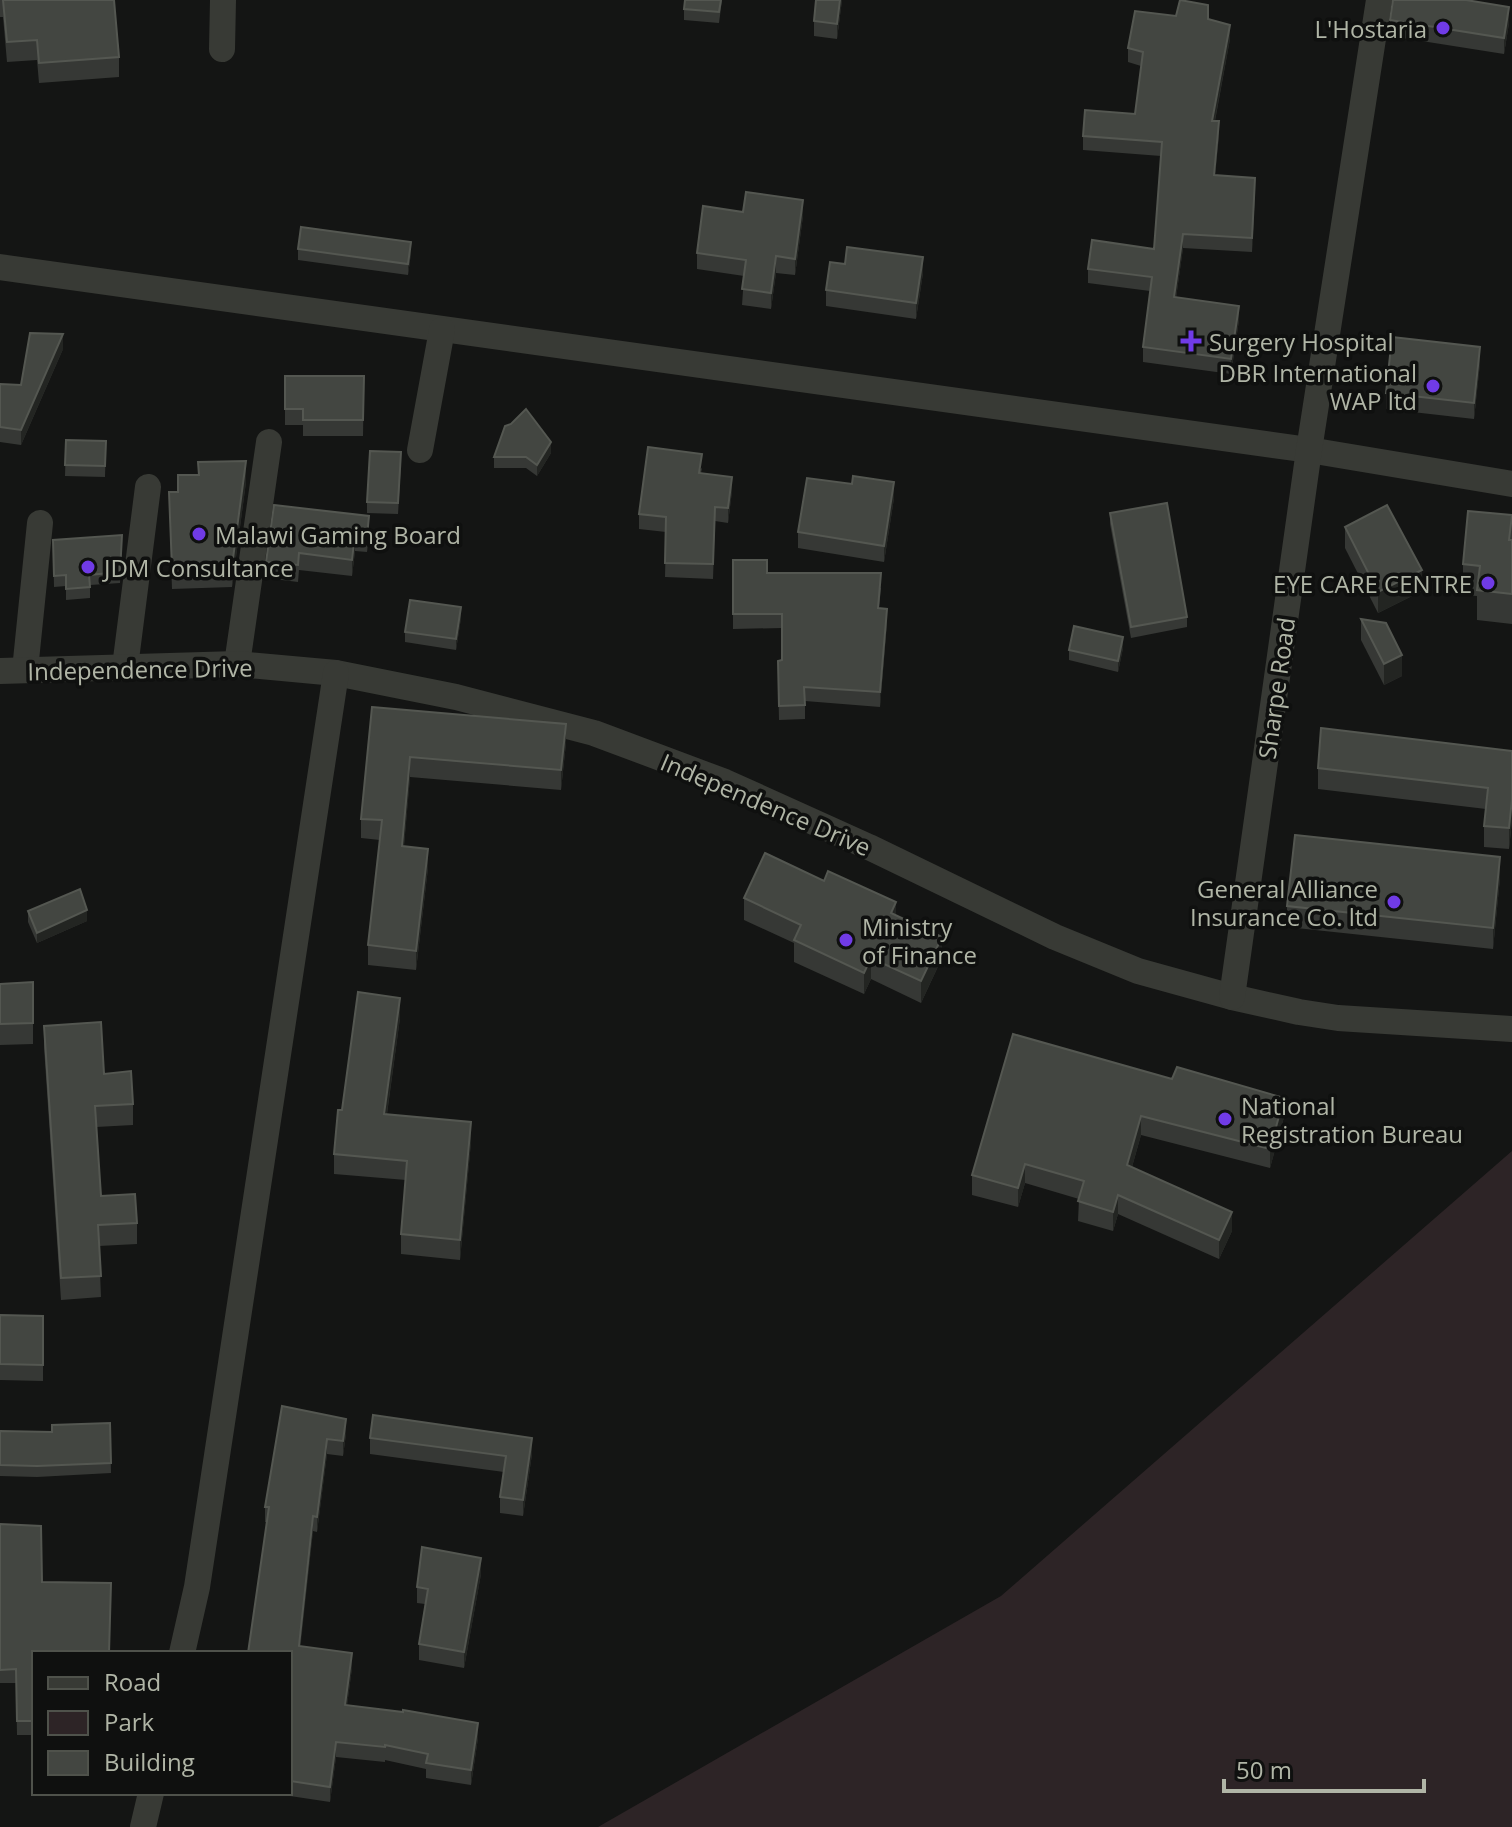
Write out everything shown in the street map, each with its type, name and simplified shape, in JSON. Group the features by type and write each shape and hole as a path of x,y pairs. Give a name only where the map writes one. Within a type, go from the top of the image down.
{"street":[{"path":"222,49 223,0"},
{"name":"Sharpe Road","path":"1232,997 1309,450 1379,0"},
{"path":"0,267 1309,450 1512,484"},
{"path":"420,450 442,330"},
{"path":"237,664 269,442"},
{"path":"125,667 148,487"},
{"path":"13,670 40,523"},
{"name":"Independence Drive","path":"13,670 237,664 336,673 456,697 594,733 725,782 1055,937 1138,971 1232,997 1338,1018 1512,1029"},
{"path":"182,1651 197,1587 336,673"},
{"path":"143,1827 151,1795"}],"green space":[{"path":"1512,1151 1512,1827 598,1827 1001,1596"}],"building":[{"path":"3,0 114,0 119,57 39,63 37,40 7,42"},
{"path":"685,0 721,0 719,12 684,9"},
{"path":"816,0 840,0 837,24 814,21"},
{"path":"1180,0 1208,5 1208,19 1230,25 1212,121 1219,121 1214,175 1255,178 1252,238 1183,234 1174,297 1239,306 1231,359 1143,347 1152,277 1088,269 1092,240 1154,249 1162,142 1083,136 1085,110 1135,114 1143,52 1128,48 1135,11 1176,16"},
{"path":"1393,0 1466,0 1509,7 1504,38 1390,20"},
{"path":"746,192 803,200 795,259 776,256 771,293 742,289 746,260 697,253 703,206 743,212"},
{"path":"301,227 411,242 408,264 298,249"},
{"path":"847,247 923,257 916,303 826,290 830,262 845,264"},
{"path":"30,333 63,334 21,430 0,427 0,384 21,385"},
{"name":"DBR International WAP ltd","path":"1392,337 1480,347 1474,403 1386,393"},
{"path":"285,376 364,376 363,420 303,420 303,409 285,409"},
{"path":"526,409 551,442 537,465 526,457 494,457 505,426"},
{"path":"66,440 106,441 105,466 65,465"},
{"path":"648,447 702,454 699,473 732,477 728,508 715,507 713,564 665,563 666,517 639,514"},
{"path":"370,451 401,452 398,503 367,502"},
{"name":"Malawi Gaming Board","path":"246,461 232,566 172,568 169,492 178,492 178,475 199,475 198,462"},
{"path":"853,476 894,482 884,546 798,532 807,478 852,484"},
{"path":"1167,503 1187,617 1131,627 1110,513"},
{"path":"274,505 369,516 367,536 355,534 352,560 299,553 298,565 266,562"},
{"path":"1387,505 1422,570 1378,592 1345,527"},
{"path":"1468,511 1512,515 1509,540 1512,540 1512,594 1477,590 1480,566 1463,564"},
{"name":"JDM Consultance","path":"122,535 120,572 89,575 90,587 66,589 66,575 54,576 53,540"},
{"path":"733,560 767,560 767,573 881,573 878,608 887,609 880,692 804,687 805,705 779,706 778,661 782,660 782,614 733,614"},
{"path":"410,600 461,607 456,639 405,632"},
{"path":"1361,619 1386,623 1402,655 1384,664"},
{"path":"1074,626 1123,637 1118,661 1069,650"},
{"path":"372,707 566,724 561,770 410,757 402,846 428,849 416,951 368,945 382,820 361,819"},
{"path":"1321,728 1512,751 1509,828 1484,826 1488,788 1318,768"},
{"name":"General Alliance Insurance Co. ltd","path":"1295,835 1500,857 1493,928 1287,906"},
{"name":"Ministry of Finance","path":"765,853 824,881 828,871 896,902 891,913 942,937 921,981 871,958 864,973 794,940 801,925 744,898"},
{"path":"80,889 87,910 37,933 28,911"},
{"path":"33,982 33,1023 0,1024 0,984"},
{"path":"358,992 400,998 384,1114 471,1122 460,1240 401,1234 407,1161 334,1154 338,1110 342,1110"},
{"path":"101,1022 104,1074 131,1071 133,1104 95,1106 101,1196 135,1194 137,1223 98,1225 101,1276 61,1278 44,1026"},
{"path":"1013,1034 1172,1079 1177,1067 1284,1098 1270,1149 1141,1116 1127,1165 1232,1212 1219,1240 1118,1195 1113,1212 1078,1201 1084,1181 1025,1164 1018,1188 972,1175"},
{"path":"0,1315 43,1316 43,1365 0,1364"},
{"path":"282,1406 346,1419 343,1441 327,1439 317,1517 313,1516 299,1646 352,1653 345,1705 403,1710 478,1723 471,1770 426,1763 428,1754 385,1745 336,1742 330,1787 292,1781 292,1651 248,1651 269,1507 265,1507"},
{"path":"373,1415 532,1438 523,1500 500,1497 506,1456 370,1438"},
{"path":"110,1423 111,1463 0,1465 0,1431 52,1432 52,1425"},
{"path":"0,1524 41,1526 42,1582 111,1583 109,1651 32,1651 32,1721 17,1721 16,1669 0,1670"},
{"path":"422,1547 481,1558 464,1652 419,1644 428,1589 417,1587"}],"place":[{"name":"L'Hostaria","path":"1443,28"},
{"name":"Surgery Hospital","path":"1191,341"},
{"name":"DBR International WAP ltd","path":"1433,386"},
{"name":"Malawi Gaming Board","path":"199,534"},
{"name":"JDM Consultance","path":"88,567"},
{"name":"EYE CARE CENTRE","path":"1488,583"},
{"name":"General Alliance Insurance Co. ltd","path":"1394,902"},
{"name":"Ministry of Finance","path":"846,940"},
{"name":"National Registration Bureau","path":"1225,1119"}]}
